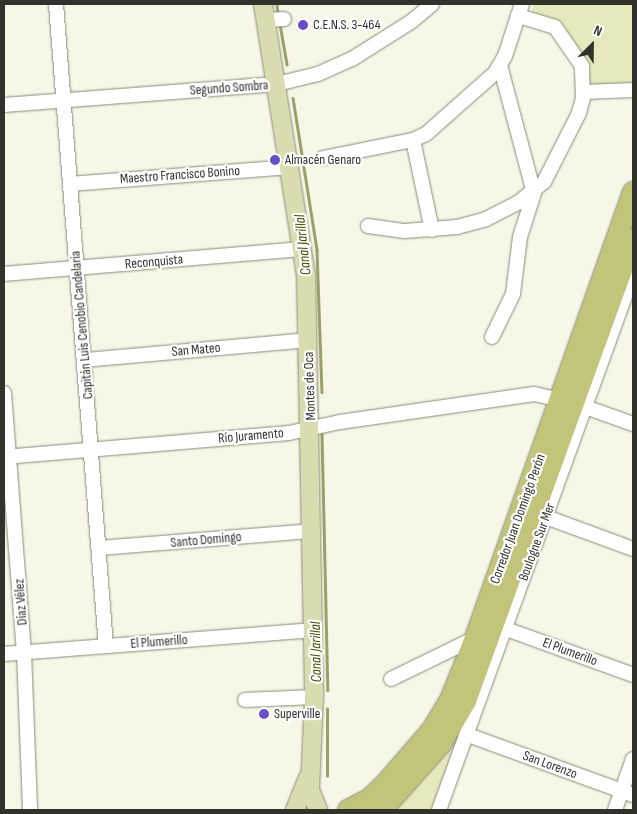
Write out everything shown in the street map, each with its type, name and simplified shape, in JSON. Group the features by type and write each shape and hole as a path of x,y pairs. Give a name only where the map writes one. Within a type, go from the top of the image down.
{"highway":[{"name":"Corredor Juan Domingo Perón","path":"348,810 378,791 432,730 450,700 573,402 633,192"},
{"name":"Corredor Juan Domingo Perón","path":"382,810 441,744 463,707 633,239"}],"main road":[{"name":"Montes de Oca","path":"272,16 277,84 304,248 311,428 314,630 314,697 310,773 311,796 318,810"},
{"name":"Montes de Oca","path":"294,810 310,773"}],"street":[{"name":"Capitán Luis Cenobio Candelaria","path":"56,4 100,548 106,646"},
{"name":"Segundo Sombra","path":"4,105 277,84 318,74 352,59 412,21 432,4"},
{"path":"323,158 413,140 426,134 460,107 500,65 520,10 555,27 582,66 584,92 579,113 560,152 534,193 520,237 513,294 492,337"},
{"path":"500,65 534,193"},
{"path":"584,92 633,90"},
{"path":"413,140 432,230"},
{"name":"Maestro Francisco Bonino","path":"70,184 290,167"},
{"path":"368,226 405,231 432,230 486,219 534,193"},
{"name":"Reconquista","path":"4,274 304,248"},
{"name":"Boulogne Sur Mer","path":"439,810 468,735 546,517 573,402 630,295 633,274"},
{"name":"San Mateo","path":"85,360 308,340"},
{"name":"Díaz Vélez","path":"4,393 7,457 24,652 30,810"},
{"name":"Río Juramento","path":"7,457 289,433 534,394 573,402 633,424"},
{"path":"546,517 633,549"},
{"name":"Santo Domingo","path":"100,548 312,531"},
{"name":"El Plumerillo","path":"506,629 633,675"},
{"name":"El Plumerillo","path":"4,654 314,630"},
{"path":"391,679 476,638"},
{"path":"246,700 314,697"},
{"name":"San Lorenzo","path":"468,735 628,793"},
{"path":"615,810 628,793 633,759"}],"green space":[{"path":"534,4 633,4 633,90 584,92 585,81 555,27 529,19"},
{"path":"463,727 432,810 390,810"}],"waterway":[{"name":"Canal Jarillal","path":"277,4 278,14"},
{"name":"Canal Jarillal","path":"280,24 287,64"},
{"name":"Canal Jarillal","path":"293,98 317,250 322,392"},
{"name":"Canal Jarillal","path":"322,433 328,690"},
{"path":"327,709 327,776"}],"place":[{"name":"C.E.N.S. 3-464","path":"303,25"},
{"name":"Almacén Genaro","path":"275,160"},
{"name":"Superville","path":"264,714"}]}
